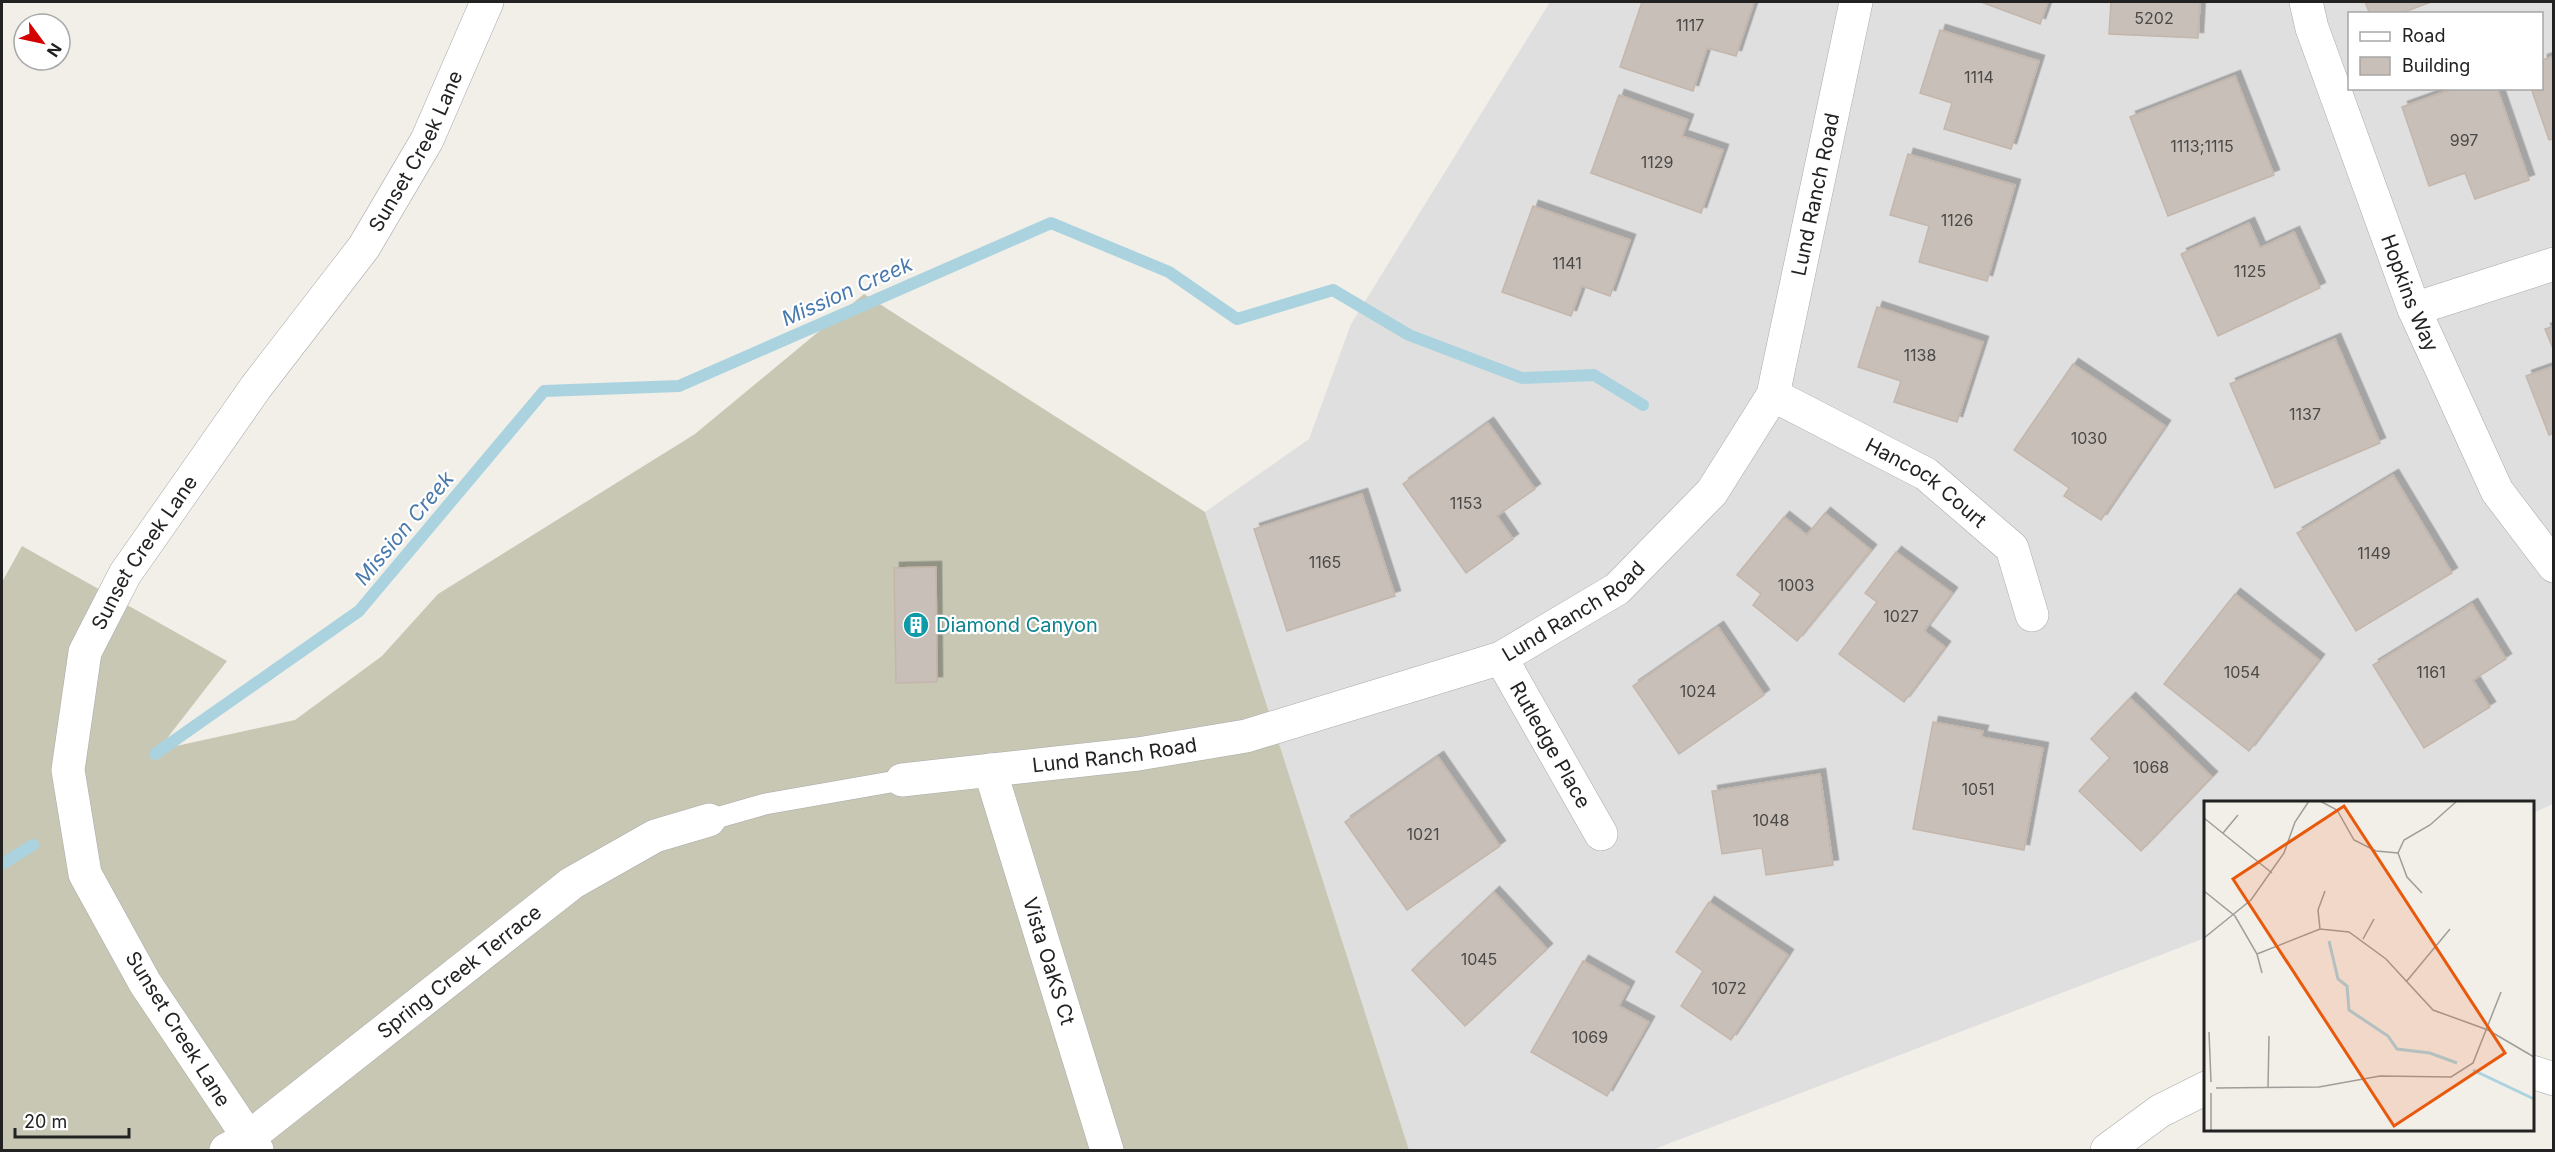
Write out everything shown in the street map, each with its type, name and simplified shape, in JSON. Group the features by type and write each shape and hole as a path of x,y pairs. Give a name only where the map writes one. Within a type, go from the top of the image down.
{"street":[{"name":"Sunset Creek Lane","path":"243,1146 146,983 85,873 68,770 85,652 125,574 256,387 364,247 427,140 487,2"},
{"name":"Lund Ranch Road","path":"902,780 1138,754 1246,736 1501,658 1617,589 1712,492 1773,395 1856,2"},
{"name":"Hopkins Way","path":"2306,2 2312,27 2414,309 2497,491 2553,566"},
{"path":"2414,309 2553,264"},
{"name":"Hancock Court","path":"1773,395 1926,474 2012,548 2032,615"},
{"name":"Rutledge Place","path":"1501,658 1601,834"},
{"name":"Vista OaKS Ct","path":"990,770 1107,1150"},
{"name":"Spring Creek Terrace","path":"243,1146 572,883 656,836 709,820"},
{"path":"2534,1073 2553,1079"},
{"path":"2107,1150 2160,1111 2204,1089"}],"lane":[{"path":"709,820 765,804 902,780"}],"shaded area":[{"path":"1550,2 2553,2 2553,804 2534,813 2534,801 2204,801 2204,938 1652,1150 1409,1150 1205,512 1309,439 1351,324"},
{"name":"Diamond Canyon","path":"864,294 1205,512 1409,1150 2,1150 2,582 22,546 227,661 158,750 295,720 382,656 438,594 695,434"}],"building":[{"path":"1642,2 1754,2 1736,56 1707,48 1693,91 1620,67"},
{"path":"1981,2 2048,2 2040,24"},
{"path":"2111,2 2200,2 2198,38 2109,34"},
{"path":"2365,2 2431,2 2404,12 2369,12"},
{"path":"1940,30 2039,61 2011,149 1944,129 1952,103 1920,93"},
{"path":"2554,56 2554,139 2549,140 2532,90 2543,90 2543,60"},
{"path":"2235,76 2274,175 2168,216 2130,117"},
{"path":"2449,90 2498,90 2529,180 2475,199 2465,173 2429,186 2402,107"},
{"path":"1619,95 1688,120 1682,136 1723,150 1701,213 1591,173"},
{"path":"1908,154 2015,185 1987,281 1919,262 1929,226 1890,215"},
{"path":"1533,206 1630,240 1610,296 1582,286 1571,316 1502,292"},
{"path":"2249,223 2260,248 2294,232 2320,288 2218,336 2181,254"},
{"path":"1877,307 1983,342 1957,422 1894,402 1901,381 1858,367"},
{"path":"2554,326 2554,351 2545,329"},
{"path":"2335,339 2380,443 2275,488 2230,384"},
{"path":"2073,364 2165,426 2101,520 2064,496 2069,488 2014,450"},
{"path":"2554,366 2554,433 2549,435 2526,376"},
{"path":"1488,423 1535,489 1497,516 1513,539 1466,573 1403,484"},
{"path":"2393,475 2452,573 2356,631 2297,533"},
{"path":"1362,494 1395,596 1287,631 1254,529"},
{"path":"1825,513 1871,550 1797,641 1753,605 1761,594 1737,575 1784,517 1807,535"},
{"path":"1896,552 1952,593 1924,631 1945,647 1904,702 1839,654 1877,602 1865,593"},
{"name":"Diamond Canyon","path":"936,567 937,682 896,683 894,568"},
{"path":"2235,594 2319,660 2249,751 2164,684"},
{"path":"2472,604 2506,659 2473,680 2490,707 2424,748 2373,665"},
{"path":"1718,627 1764,695 1679,754 1633,686"},
{"path":"2130,698 2212,777 2141,851 2079,791 2110,758 2091,739"},
{"path":"1933,722 1983,731 1981,737 2043,748 2024,850 1913,829"},
{"path":"1438,757 1500,846 1407,910 1345,822"},
{"path":"1820,774 1833,865 1766,875 1762,848 1722,854 1712,791"},
{"path":"1494,892 1547,949 1465,1026 1412,970"},
{"path":"1709,902 1788,955 1731,1040 1681,1006 1703,971 1676,952"},
{"path":"1583,961 1629,987 1619,1006 1649,1022 1607,1096 1531,1052"}],"waterway":[{"name":"Mission Creek","path":"155,754 359,611 544,391 679,386 1051,223 1169,272 1237,319 1333,290 1409,335 1522,378 1594,375 1643,405"},
{"name":"Mission Creek","path":"2,864 33,845"}],"place":[{"name":"Diamond Canyon","path":"916,625"}]}
